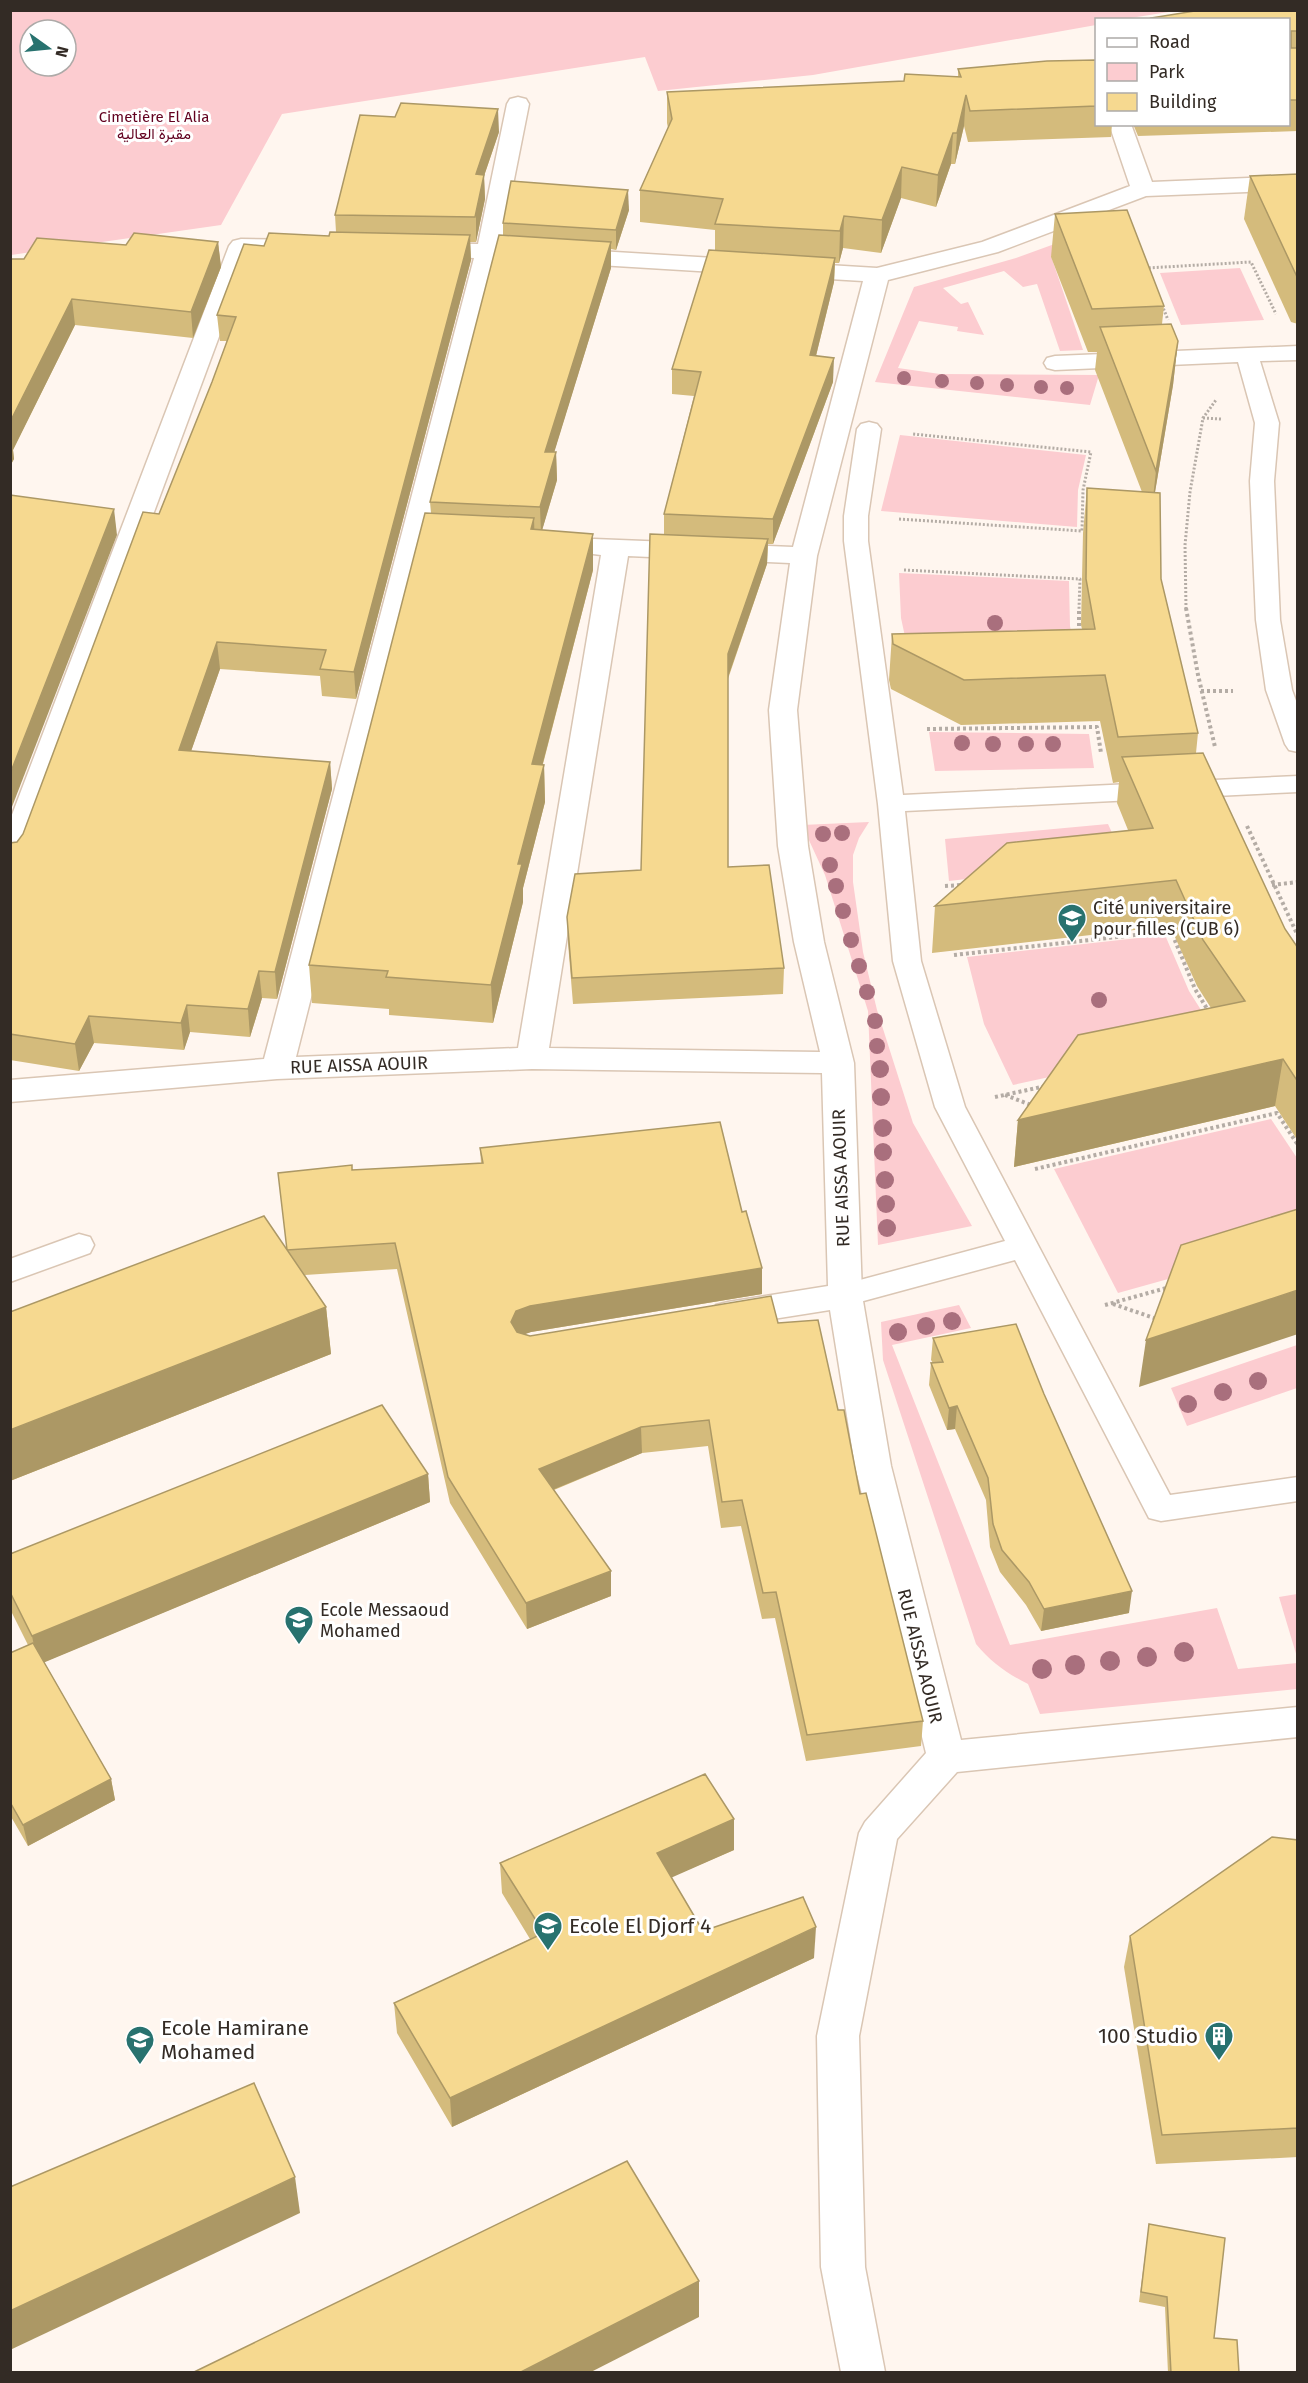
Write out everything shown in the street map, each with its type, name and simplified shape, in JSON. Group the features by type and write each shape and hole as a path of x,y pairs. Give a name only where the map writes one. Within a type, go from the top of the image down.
{"street":[{"path":"277,1068 425,539 518,104"},
{"path":"1121,126 1143,189"},
{"path":"406,249 488,251 877,275 990,247 1143,189 1298,183"},
{"path":"10,860 23,793 242,246 335,248"},
{"path":"838,1063 809,942 793,846 783,710 804,556 877,275"},
{"path":"568,546 804,556"},
{"path":"532,1058 616,548"},
{"name":"RUE AISSA AOUIR","path":"10,1091 277,1068 532,1058 838,1063 845,1295 873,1466 946,1757"},
{"path":"694,1320 845,1295"},
{"path":"863,2373 843,2267 838,2036 879,1833 946,1757 1298,1722"}],"lane":[{"path":"1055,363 1296,353"},
{"path":"1247,355 1267,423 1262,482 1268,620 1279,690 1298,744"},
{"path":"869,429 856,516 856,541 891,804 907,961 950,1107 1161,1509 1298,1489"},
{"path":"891,804 1298,784"},
{"path":"10,1271 79,1245"},
{"path":"845,1295 1023,1247"}],"path":[{"path":"1151,278 1148,268 1251,262 1296,353"},
{"path":"1160,298 1183,358"},
{"path":"1247,355 1203,418 1190,492 1185,545 1186,609 1198,675 1220,764 1272,885 1298,936"},
{"path":"856,516 1082,531 1083,490 1091,452 869,429"},
{"path":"860,568 1080,579 1078,625 1080,637"},
{"path":"1272,885 1298,882"},
{"path":"942,887 952,892"},
{"path":"907,961 1170,931 1195,989 1213,1018"},
{"path":"950,1107 1050,1085"},
{"path":"1005,1095 1033,1106"},
{"path":"988,1179 1277,1113 1298,1145"},
{"path":"1060,1317 1177,1285"},
{"path":"1112,1303 1163,1321"}],"green space":[{"name":"Cimetière El Alia مقبرة العالية","path":"10,11 1175,11 1130,18 1095,18 1095,25 813,75 658,91 645,57 282,114 221,225 11,255"},
{"path":"1071,238 1051,256 1083,350 1060,351 1037,284 1023,287 1004,271 943,288 961,304 968,302 984,335 957,331 958,327 919,321 898,368 940,374 1099,375 1090,405 875,382 914,287 1016,258"},
{"path":"1240,268 1264,320 1181,325 1160,273"},
{"path":"900,435 1086,455 1078,490 1077,527 881,511"},
{"path":"899,573 1069,581 1070,626 1077,666 912,669 901,618"},
{"path":"929,732 1089,734 1094,768 935,771"},
{"path":"869,822 859,838 853,855 853,882 863,952 877,1010 913,1123 972,1226 878,1245 868,1011 825,875 802,825"},
{"path":"1108,824 1125,861 949,881 945,839"},
{"path":"1165,935 1189,991 1220,1040 1013,1085 984,1024 967,957"},
{"path":"1271,1119 1297,1158 1297,1243 1118,1293 1054,1169"},
{"path":"959,1305 971,1328 892,1345 1010,1645 1217,1608 1238,1669 1297,1663 1297,1689 1040,1714 1028,1684 999,1667 976,1644 883,1360 881,1322"},
{"path":"1297,1345 1297,1388 1187,1426 1171,1388"},
{"path":"1298,1594 1297,1657 1279,1597"}],"building":[{"path":"1201,10 1298,10 1298,31 1291,31 1291,48 1298,48 1298,100 1290,100 1290,18 1151,18"},
{"path":"1095,60 1095,106 970,111 966,95 957,133 953,133 938,175 902,167 882,220 844,216 840,231 715,224 723,199 640,190 672,119 667,92 904,81 905,74 961,77 958,69 1047,61"},
{"path":"401,103 498,109 476,174 484,175 475,217 335,215 360,115 395,117"},
{"path":"1298,174 1298,279 1250,176"},
{"path":"511,181 628,190 616,230 503,223"},
{"path":"1127,210 1164,306 1092,309 1055,214"},
{"path":"330,232 470,235 354,672 320,669 326,650 217,642 179,750 330,762 275,972 259,971 248,1009 187,1005 181,1023 89,1016 75,1044 10,1034 10,843 17,842 23,834 143,512 159,514 212,382 236,317 217,315 244,244 264,246 269,233 329,236"},
{"path":"134,233 218,242 191,312 72,299 10,422 10,259 24,259 37,238 126,245"},
{"path":"499,235 611,242 545,452 556,452 540,507 430,502"},
{"path":"709,250 835,258 810,355 834,358 773,519 664,514 701,372 672,369"},
{"path":"1171,324 1178,341 1156,471 1100,327"},
{"path":"1087,488 1160,493 1161,579 1198,733 1118,737 1105,675 964,680 893,644 892,634 1095,629 1086,579"},
{"path":"10,495 114,509 10,774"},
{"path":"425,513 534,518 531,529 593,534 532,764 544,765 518,864 522,864 491,985 386,977 388,971 309,965"},
{"path":"650,534 768,539 728,654 728,867 769,865 784,968 572,978 567,917 575,874 641,870"},
{"path":"1203,753 1285,929 1298,948 1298,1082 1283,1059 1018,1120 1078,1035 1245,1001 1203,940 1176,880 935,906 1007,843 1153,828 1122,757"},
{"path":"720,1122 742,1212 746,1211 762,1268 530,1306 516,1311 511,1322 517,1332 530,1336 771,1296 778,1323 818,1320 838,1410 844,1410 860,1494 866,1493 923,1721 807,1735 776,1592 763,1593 742,1500 722,1502 709,1420 641,1427 539,1469 611,1571 526,1603 448,1477 395,1243 287,1250 278,1173 352,1165 352,1170 483,1163 480,1148"},
{"path":"1298,1209 1298,1290 1146,1340 1181,1245"},
{"path":"264,1216 326,1307 10,1430 10,1312"},
{"path":"1016,1324 1044,1394 1132,1591 1044,1609 1029,1582 1002,1550 993,1524 988,1478 957,1406 949,1408 931,1363 943,1362 933,1338"},
{"path":"382,1405 428,1474 32,1636 10,1592 10,1554"},
{"path":"33,1643 111,1779 23,1825 10,1802 10,1653"},
{"path":"705,1774 734,1819 657,1853 703,1931 803,1897 816,1927 450,2098 394,2003 544,1933 500,1863"},
{"name":"100 Studio","path":"1272,1837 1298,1840 1298,2128 1162,2135 1130,1936"},
{"path":"254,2083 295,2177 10,2311 10,2187"},
{"path":"627,2161 699,2281 519,2373 192,2373"},
{"path":"1149,2224 1225,2238 1214,2338 1237,2340 1239,2373 1171,2373 1167,2297 1141,2292"}],"place":[{"name":"Cité universitaire pour filles (CUB 6)","path":"1072,944"},
{"name":"Ecole Messaoud Mohamed","path":"299,1646"},
{"name":"Ecole El Djorf 4","path":"548,1952"},
{"name":"100 Studio","path":"1219,2062"},
{"name":"Ecole Hamirane Mohamed","path":"140,2066"}]}
